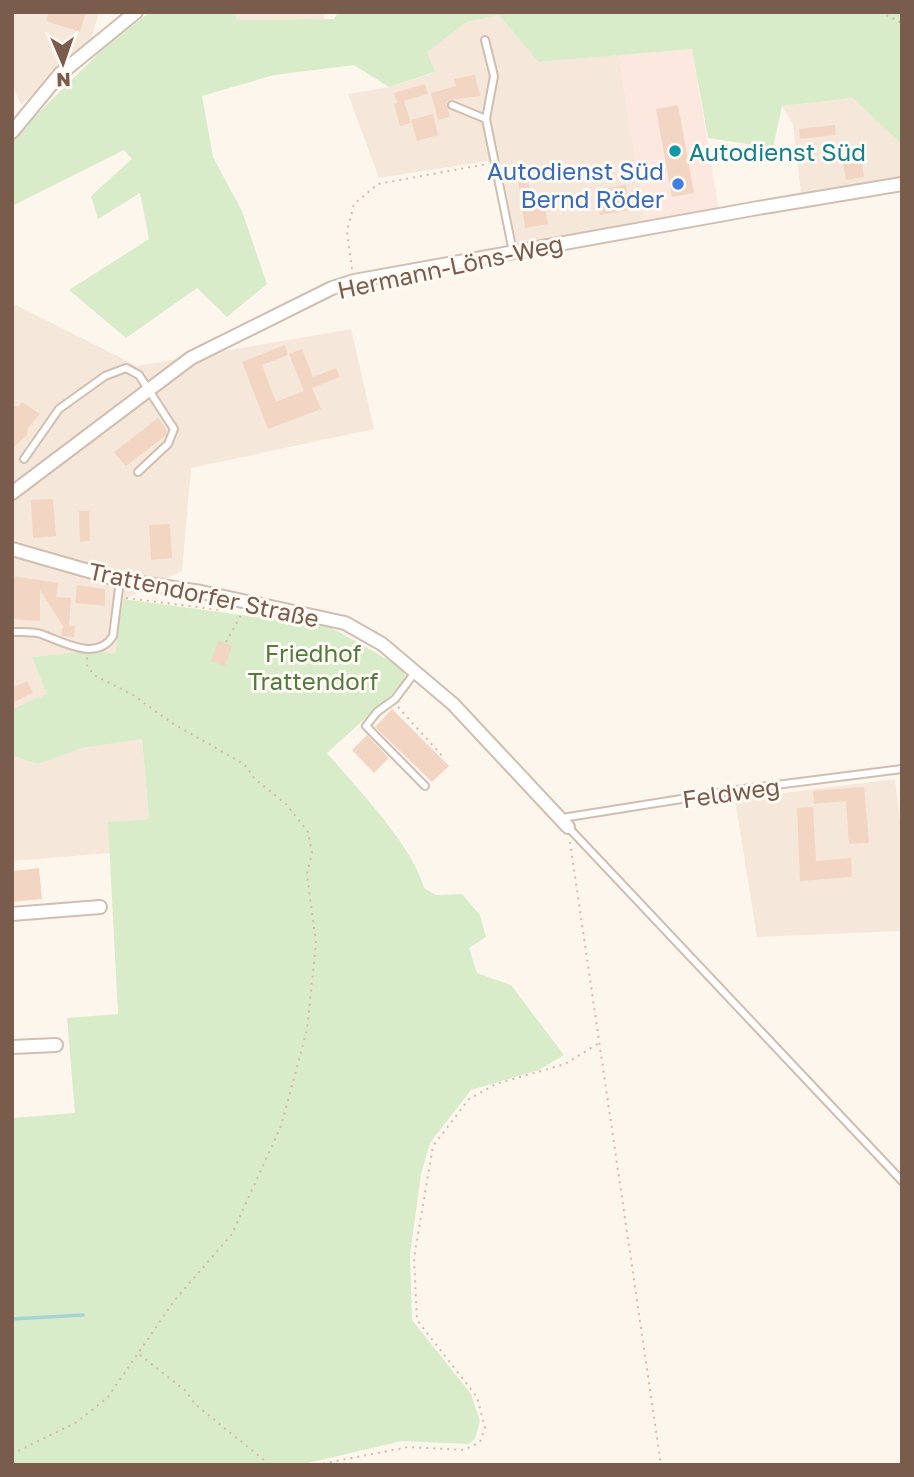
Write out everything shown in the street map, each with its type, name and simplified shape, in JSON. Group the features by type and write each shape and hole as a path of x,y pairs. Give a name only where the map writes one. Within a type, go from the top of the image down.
{"street":[{"path":"12,132 60,74 136,12"},
{"name":"Hermann-Löns-Weg","path":"12,493 191,358 332,288 354,281 902,184"},
{"name":"Trattendorfer Straße","path":"12,549 120,580 201,592 345,623 382,643 453,704 564,823"},
{"path":"12,915 100,907"},
{"path":"12,1048 56,1045"}],"lane":[{"path":"485,40 494,76 486,119 513,252"},
{"path":"452,105 486,119"},
{"path":"24,460 59,409 105,376 126,369 139,375 174,429 168,444 138,472"},
{"path":"12,632 39,633 87,650 101,648 113,636 120,580"},
{"path":"416,671 395,699 377,712 366,726 425,786"},
{"name":"Feldweg","path":"564,823 744,789 902,769"},
{"path":"564,823 902,1181"}],"path":[{"path":"880,12 902,23"},
{"path":"354,281 347,231 354,204 378,184 495,163"},
{"path":"118,597 229,611"},
{"path":"226,642 249,602"},
{"path":"12,1454 78,1422 108,1397 174,1301 232,1234 281,1125 307,1031 316,943 307,874 312,853 308,832 286,804 255,779 244,764 173,723 133,695 94,675 87,665 87,650"},
{"path":"395,699 398,710 444,758"},
{"path":"564,823 661,1465"},
{"path":"316,1465 408,1447 464,1450 480,1442 485,1428 477,1397 417,1320 414,1258 433,1146 469,1099 496,1084 565,1064 599,1043"},
{"path":"139,1354 186,1391 195,1404 270,1465"}],"shaded area":[{"path":"12,12 99,12 91,40 21,105 12,85"},
{"path":"234,12 323,12 325,19 236,20"},
{"path":"499,15 538,62 619,55 645,223 517,247 500,159 379,178 348,94 389,87 434,73 427,52 467,22"},
{"path":"692,49 719,211 645,223 619,55"},
{"path":"854,98 902,145 902,180 801,194 793,124 782,106"},
{"path":"12,303 137,366 351,329 374,429 191,468 182,571 123,600 115,653 79,652 33,657 48,694 12,709"},
{"path":"142,739 149,819 109,822 110,853 12,861 12,756 38,764 83,748"},
{"path":"895,779 902,837 902,931 757,937 735,799"}],"green space":[{"path":"150,12 234,12 237,20 334,19 338,12 902,12 902,145 853,98 782,106 773,148 708,138 692,49 538,62 499,15 467,22 427,52 435,72 389,87 354,65 274,75 202,96 213,157 242,211 267,284 227,317 197,288 126,338 69,290 149,239 140,193 98,219 91,196 132,159 124,150 12,206 12,139 103,49"},
{"name":"Friedhof Trattendorf","path":"123,599 330,627 401,667 406,677 391,695 327,753 396,836 418,872 424,888 436,895 462,894 480,915 486,937 469,948 477,973 511,985 564,1055 539,1070 471,1090 430,1143 421,1174 410,1255 412,1320 471,1394 480,1421 475,1439 468,1444 402,1441 299,1465 12,1465 12,1118 75,1113 67,1018 118,1014 108,822 149,819 142,739 83,748 38,764 12,756 12,709 47,694 32,657 79,652 115,653"}],"building":[{"path":"49,12 86,12 80,32 46,21"},
{"path":"475,75 480,96 449,100 446,103 450,117 438,120 431,93 456,86 454,79"},
{"path":"425,84 428,94 404,101 411,123 400,126 394,93"},
{"name":"Autodienst Süd","path":"678,105 694,193 672,197 656,109"},
{"path":"433,114 438,135 417,141 411,120"},
{"path":"835,125 836,135 800,139 799,129"},
{"path":"860,154 864,177 846,180 842,157"},
{"path":"527,171 531,199 543,197 548,224 525,228 517,173"},
{"path":"626,185 630,210 600,215 596,190"},
{"path":"285,345 288,355 262,365 276,402 304,391 289,354 302,349 313,377 336,368 340,377 312,388 321,409 268,429 242,362"},
{"path":"22,402 40,414 28,428 27,435 12,449 12,406 19,406"},
{"path":"158,418 167,431 165,436 126,466 114,452"},
{"path":"53,499 56,536 33,538 31,500"},
{"path":"79,511 89,511 90,541 80,542"},
{"path":"170,524 172,558 151,560 149,525"},
{"path":"12,576 58,583 56,597 71,598 69,626 75,626 74,637 61,636 63,626 40,590 40,621 12,619"},
{"path":"77,585 105,589 105,606 75,603"},
{"path":"218,641 232,646 225,666 211,661"},
{"path":"27,681 33,693 12,703 12,688"},
{"path":"392,709 449,766 432,782 375,727"},
{"path":"367,735 389,758 374,773 352,750"},
{"path":"864,787 869,843 849,844 846,801 814,804 813,791"},
{"path":"813,807 816,861 851,858 852,877 800,881 797,808"},
{"path":"39,868 42,899 12,902 12,871"}],"waterway":[{"path":"12,1319 83,1315"}],"place":[{"name":"Autodienst Süd","path":"675,151"},
{"name":"Autodienst Süd Bernd Röder","path":"678,184"}]}
